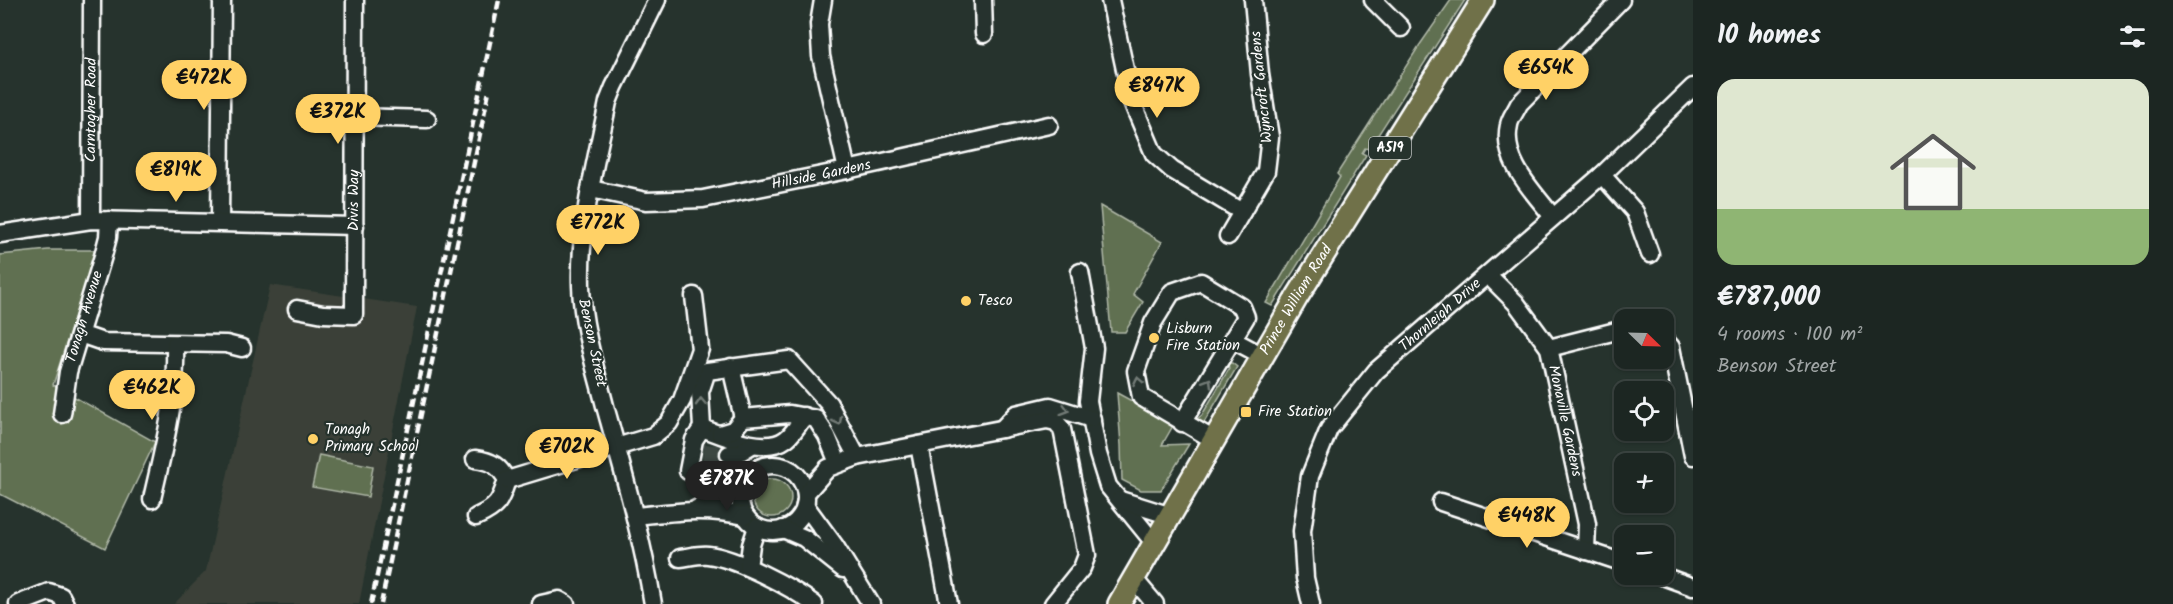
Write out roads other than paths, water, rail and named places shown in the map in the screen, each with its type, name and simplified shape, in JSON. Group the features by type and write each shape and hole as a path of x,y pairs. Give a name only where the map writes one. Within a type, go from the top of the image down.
{"main road":[{"name":"Prince William Road","path":"1119,604 1297,297 1483,0"}],"street":[{"name":"Carntogher Road","path":"91,220 92,0"},
{"path":"220,222 222,0"},
{"name":"Divis Way","path":"297,309 323,314 354,315 355,0"},
{"name":"Benson Street","path":"654,604 635,516 586,326 580,288 583,226 608,102 657,0"},
{"path":"823,0 819,24 821,56 847,170"},
{"path":"983,0 984,34"},
{"path":"1110,0 1131,102 1154,154 1172,170 1242,212"},
{"name":"Wyncroft Gardens","path":"1228,236 1266,171 1270,137 1260,74 1253,0"},
{"path":"1373,0 1401,28"},
{"path":"1553,217 1515,166 1509,149 1509,125 1520,104 1621,0"},
{"name":"Thornleigh Drive","path":"1311,604 1305,578 1302,531 1310,476 1329,429 1376,371 1602,175 1693,87"},
{"path":"355,117 427,119"},
{"name":"Hillside Gardens","path":"591,189 646,201 703,199 1049,125"},
{"path":"1602,175 1635,212 1650,254"},
{"path":"0,234 91,220 355,226"},
{"name":"Tonagh Avenue","path":"62,414 68,372 103,256 109,220"},
{"path":"1080,272 1094,348 1088,401 1098,454 1108,486 1155,544"},
{"name":"Monaville Gardens","path":"1488,275 1516,303 1549,348 1587,524 1586,550"},
{"path":"1182,423 1246,317 1242,307 1201,282 1172,292 1153,323 1136,371 1141,397 1182,423 1214,440"},
{"path":"507,480 653,436 669,423 682,400 700,349 694,296"},
{"path":"1549,348 1614,332"},
{"path":"80,334 103,342 226,344 242,348"},
{"path":"1233,340 1263,356"},
{"path":"152,499 171,416 176,376 175,344"},
{"path":"688,471 697,450 694,440 702,428 700,392 706,371 789,360 829,404 857,457"},
{"path":"1674,362 1693,456"},
{"path":"731,368 743,418"},
{"path":"1002,429 1016,414 1050,406 1092,419"},
{"path":"635,516 696,509 724,511 774,531 783,529 793,524 801,515 805,499 833,466 828,436 816,419 790,414 743,418 733,430 720,434"},
{"path":"702,428 752,445 777,443 786,440 804,416"},
{"path":"748,567 751,521 740,501 742,485 756,469 766,465 833,466 857,457 1047,420 1056,422 1062,429 1087,555 1082,568 1053,604"},
{"path":"729,454 739,453 752,445"},
{"path":"919,445 948,604"},
{"path":"475,459 489,460 500,468 507,480 501,500 493,510 476,517"},
{"path":"786,467 796,474 802,483 805,499 871,604"},
{"path":"696,509 742,485"},
{"path":"1120,500 1171,516"},
{"path":"1441,502 1614,560"},
{"path":"783,529 804,538 855,579"},
{"path":"680,558 708,555 748,567 800,594 814,604"},
{"path":"1134,579 1155,604"},
{"path":"1674,580 1693,587"},
{"path":"18,604 49,592 61,596 65,604"},
{"path":"541,604 559,600 566,604"}],"tunnel":[{"path":"703,452 729,454"}],"railway":[{"path":"371,604 499,0"},
{"path":"381,604 489,91"}],"place":[{"name":"Tesco","path":"966,301"},
{"name":"Lisburn Fire Station","path":"1154,338"},
{"name":"Fire Station","path":"1246,412"},
{"name":"Tonagh Primary School","path":"313,439"}]}
